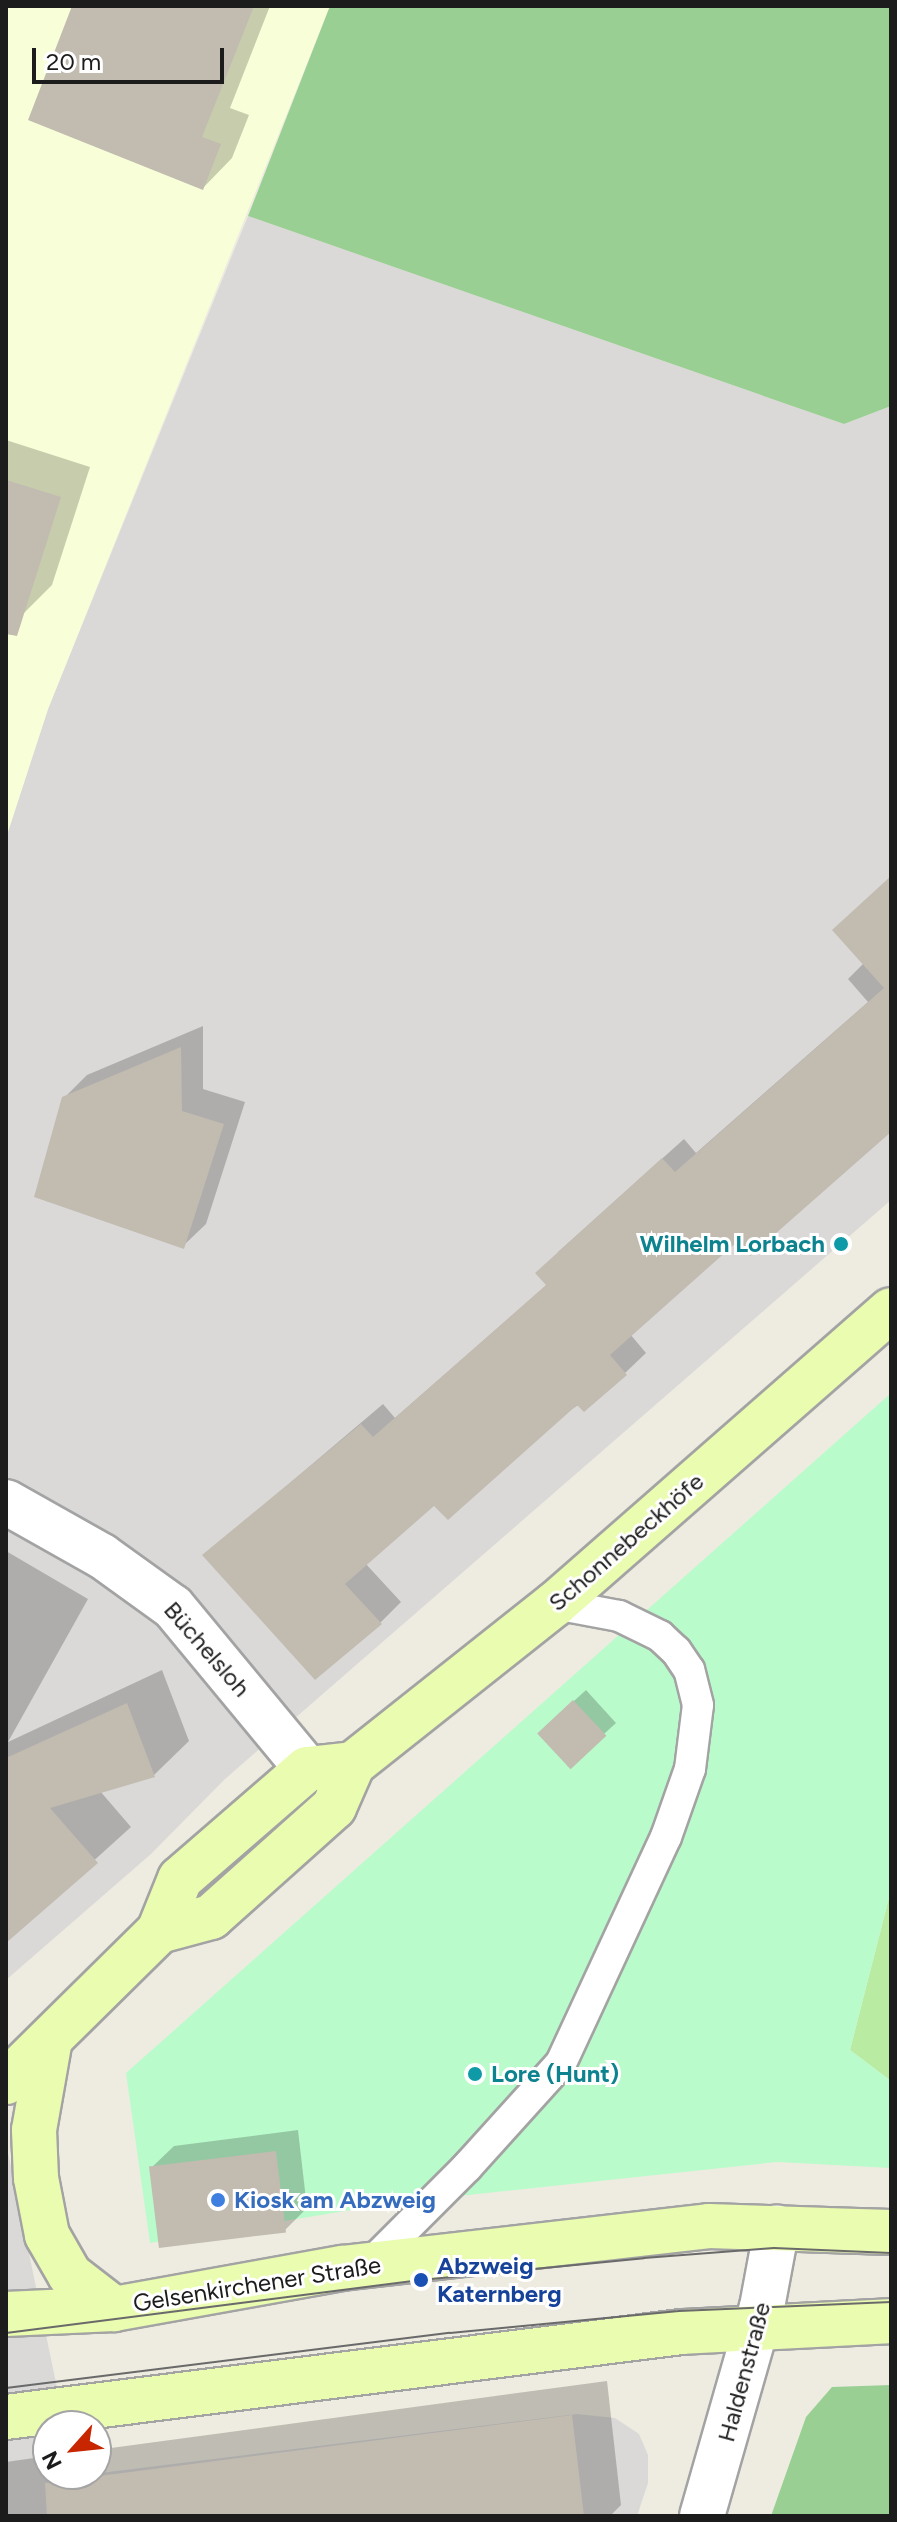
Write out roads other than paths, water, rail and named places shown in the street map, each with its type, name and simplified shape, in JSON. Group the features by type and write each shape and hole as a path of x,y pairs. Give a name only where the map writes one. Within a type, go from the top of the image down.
{"main road":[{"name":"Schonnebeckhöfe","path":"159,1931 211,1917 334,1807 353,1764 555,1604 891,1310"},
{"path":"6,2082 49,2045 159,1931 180,1879 307,1769 353,1764"},
{"path":"49,2045 34,2130 36,2178 47,2235 70,2275 114,2309"},
{"name":"Gelsenkirchener Straße","path":"6,2314 114,2309 369,2265 709,2226 891,2232"},
{"path":"6,2417 278,2380 756,2326 891,2321"}],"street":[{"name":"Büchelsloh","path":"6,1502 102,1556 173,1607 307,1769"},
{"name":"Haldenstraße","path":"702,2516 756,2326 777,2227"}],"lane":[{"path":"369,2265 467,2167 561,2063 666,1837 690,1769 698,1705 689,1670 676,1651 660,1636 619,1616 555,1604"}],"tram line":[{"path":"6,2333 421,2280 644,2258 774,2248 891,2253"},
{"path":"6,2388 450,2333 679,2311 891,2302"}],"place":[{"name":"Wilhelm Lorbach","path":"841,1244"},
{"name":"Lore (Hunt)","path":"475,2074"},
{"name":"Kiosk am Abzweig","path":"218,2200"},
{"name":"Abzweig Katernberg","path":"421,2280"}]}
